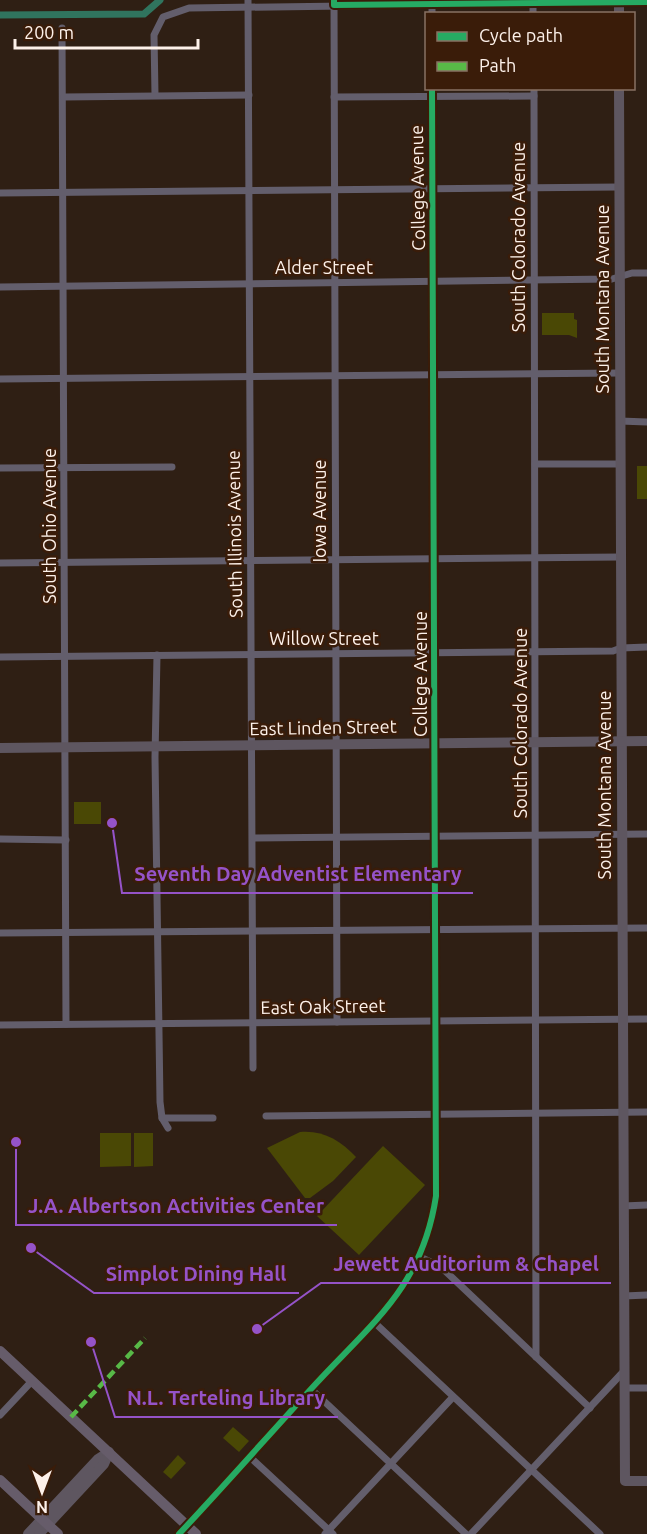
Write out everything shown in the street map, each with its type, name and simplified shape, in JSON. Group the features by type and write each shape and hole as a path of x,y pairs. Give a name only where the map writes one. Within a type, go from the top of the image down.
{"main road":[{"path":"0,1351 109,1452 183,1530 196,1534"},
{"path":"0,1480 58,1534"}],"street":[{"path":"155,95 154,35 163,17 189,8 248,3 533,1 619,5 647,2"},
{"name":"Iowa Avenue","path":"334,2 337,1022"},
{"name":"South Illinois Avenue","path":"248,3 249,562 254,838 253,1068"},
{"name":"South Ohio Avenue","path":"62,28 66,1024"},
{"name":"College Avenue","path":"183,1530 251,1458 311,1389 388,1310 420,1257 436,1196 436,560 432,90"},
{"name":"South Montana Avenue","path":"619,90 625,1481 647,1481"},
{"path":"334,97 432,97 534,92"},
{"name":"South Colorado Avenue","path":"534,92 536,1357"},
{"path":"64,97 249,94"},
{"path":"0,193 535,189 620,186"},
{"name":"Alder Street","path":"0,287 534,281 620,277 647,273"},
{"path":"0,379 620,374"},
{"path":"620,421 647,422"},
{"path":"535,464 621,464"},
{"path":"0,468 172,467"},
{"path":"0,563 621,557"},
{"name":"Willow Street","path":"0,657 613,651 621,648 647,647"},
{"path":"157,656 160,1069 162,1118 168,1128"},
{"name":"East Linden Street","path":"0,748 647,741"},
{"path":"254,838 647,834"},
{"path":"0,839 66,840"},
{"path":"0,933 647,928"},
{"name":"East Oak Street","path":"0,1025 647,1018"},
{"path":"266,1116 647,1112"},
{"path":"162,1118 213,1118"},
{"path":"624,1206 647,1205"},
{"path":"420,1257 441,1267 590,1408"},
{"path":"624,1296 647,1295"},
{"path":"375,1323 600,1534"},
{"path":"471,1534 624,1371"},
{"path":"0,1415 32,1381"},
{"path":"624,1389 647,1388"},
{"path":"311,1389 466,1534"},
{"path":"251,1458 329,1533 453,1396"},
{"path":"39,1534 45,1522 98,1459 109,1452"},
{"path":"28,1534 45,1522"}],"shaded area":[{"path":"542,313 574,313 574,319 577,320 577,338 569,335 542,335"},
{"path":"637,466 647,466 647,499 637,499"},
{"path":"74,802 101,802 101,824 74,824"},
{"path":"300,1132 331,1137 356,1157 333,1181 310,1198 305,1198 267,1148"},
{"path":"100,1133 131,1133 131,1166 100,1167"},
{"path":"134,1133 153,1133 153,1166 134,1167"},
{"path":"383,1146 425,1185 359,1255 317,1216"},
{"path":"233,1427 249,1441 239,1452 223,1438"},
{"path":"178,1455 186,1463 171,1479 163,1472"}],"waterway":[{"path":"0,15 144,14 160,0"}],"marked path":[{"path":"71,1417 145,1338"}],"cycle path":[{"path":"334,0 334,5 647,2"},
{"path":"179,1534 390,1303 406,1281 419,1256 429,1228 436,1196 432,90"}],"place":[{"name":"Seventh Day Adventist Elementary","path":"112,823"},
{"name":"J.A. Albertson Activities Center","path":"16,1142"},
{"name":"Simplot Dining Hall","path":"31,1248"},
{"name":"Jewett Auditorium & Chapel","path":"257,1329"},
{"name":"N.L. Terteling Library","path":"91,1342"}]}
